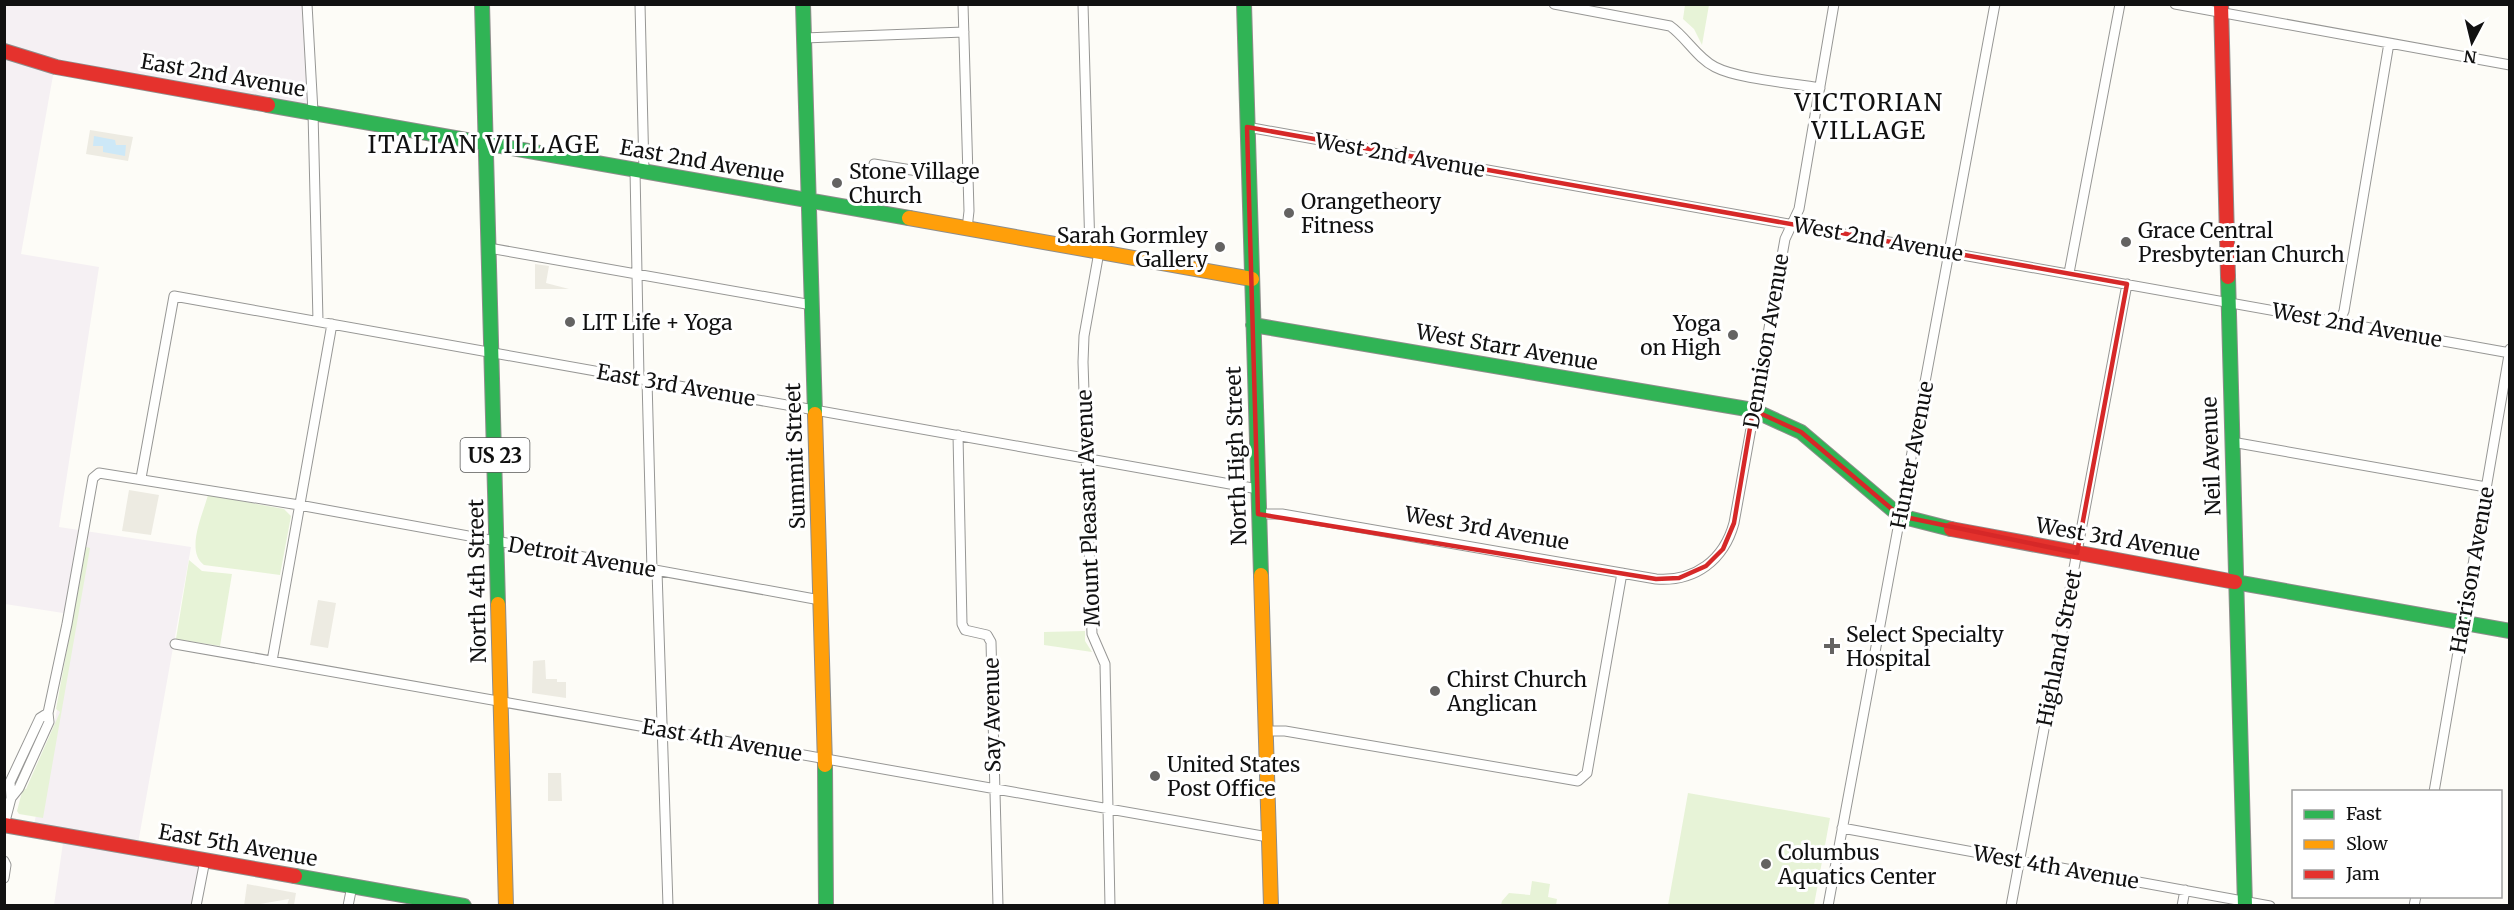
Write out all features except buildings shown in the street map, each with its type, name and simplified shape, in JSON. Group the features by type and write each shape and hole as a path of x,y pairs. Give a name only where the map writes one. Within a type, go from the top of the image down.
{"street":[{"path":"307,4 313,112 318,321"},
{"name":"North 4th Street","path":"482,4 506,906"},
{"path":"640,4 638,274 655,570 668,906"},
{"name":"Summit Street","path":"802,4 825,759 826,906"},
{"path":"963,4 968,179 967,229"},
{"name":"Mount Pleasant Avenue","path":"1083,4 1094,251 1083,347 1085,458 1092,634 1105,664 1110,906"},
{"name":"North High Street","path":"1244,4 1271,906"},
{"path":"1554,4 1670,26 1680,33 1713,67 1733,73 1820,88"},
{"name":"Dennison Avenue","path":"1706,566 1723,549 1730,535 1785,239 1799,209 1834,4"},
{"name":"Hunter Avenue","path":"1828,906 1995,4"},
{"path":"2069,273 2120,4"},
{"path":"2175,4 2221,9 2390,44 2510,64"},
{"name":"Neil Avenue","path":"2221,9 2245,903"},
{"path":"804,38 964,32"},
{"path":"2339,322 2344,308 2390,44"},
{"name":"East 2nd Avenue","path":"4,51 56,67 1252,279"},
{"name":"West 2nd Avenue","path":"1247,127 2509,351"},
{"path":"874,164 968,179"},
{"path":"489,248 812,305"},
{"name":"Highland Street","path":"2011,906 2127,284"},
{"name":"East 3rd Avenue","path":"141,478 174,296 1258,489"},
{"path":"272,661 332,324"},
{"name":"West Starr Avenue","path":"1253,325 1753,410"},
{"name":"Harrison Avenue","path":"2434,790 2509,351"},
{"name":"West 3rd Avenue","path":"1753,410 1801,432 1900,516 1961,532 2510,631"},
{"name":"Say Avenue","path":"958,435 962,624 965,630 987,635 991,642 998,906"},
{"path":"2232,442 2486,487"},
{"name":"Detroit Avenue","path":"4,825 11,798 20,788 49,722 48,713 95,474 104,472 299,505 820,600"},
{"name":"West 3rd Avenue","path":"1258,513 1286,514 1668,580 1688,576 1706,566"},
{"path":"1266,731 1285,731 1573,782 1583,779 1587,773 1622,573"},
{"name":"East 4th Avenue","path":"175,644 1268,837"},
{"name":"East 5th Avenue","path":"4,825 464,906"},
{"name":"West 4th Avenue","path":"1842,828 2270,906"},
{"path":"196,906 204,860"},
{"path":"4,861 6,865 4,878"},
{"path":"348,906 352,886"},
{"path":"2182,906 2185,890"}],"highlighted area":[{"path":"1247,127 2127,284 2077,553 1900,516 1801,432 1753,410 1734,523 1723,549 1706,566 1679,578 1656,579 1258,514"}],"shaded area":[{"path":"4,5 304,5 313,112 54,70 21,254 99,267 59,527 191,547 137,849 206,861 197,905 54,905 64,836 33,830 76,615 5,604"},
{"path":"90,130 133,137 128,161 86,154"},
{"path":"535,264 549,266 546,283 569,289 535,289"},
{"path":"129,490 159,495 151,535 122,531"},
{"path":"318,600 336,603 328,648 310,645"},
{"path":"545,660 546,679 566,682 566,698 532,693 533,661"},
{"path":"548,773 561,773 562,801 548,801"},
{"path":"247,884 296,893 294,905 287,905 289,899 260,904 267,905 244,906"}],"green space":[{"path":"1685,5 1709,5 1702,45 1694,29 1683,19"},
{"path":"208,495 284,509 291,516 280,575 204,565 196,551 196,542"},
{"path":"86,547 90,548 43,818 19,814 17,811 23,788 26,789 60,712 56,709"},
{"path":"189,560 202,571 232,574 220,646 176,639"},
{"path":"1085,631 1085,641 1092,652 1044,645 1044,632"},
{"path":"1688,793 1830,818 1814,905 1668,905"},
{"path":"1532,881 1550,884 1548,897 1557,899 1556,905 1501,905 1509,893 1530,895"}],"water":[{"path":"94,136 115,140 116,145 126,145 125,156 103,152 103,146 93,146"}],"traffic: fast":[{"path":"482,4 498,604"},
{"path":"803,4 815,414"},
{"path":"1244,4 1261,575"},
{"path":"268,105 909,218"},
{"path":"2228,277 2245,906"},
{"path":"1253,325 1753,410 1801,432 1900,516 1951,529"},
{"path":"2235,582 2510,631"},
{"path":"825,765 826,906"},
{"path":"295,876 464,906"}],"traffic: slow":[{"path":"909,218 1252,279"},
{"path":"815,414 825,765"},
{"path":"1261,575 1271,906"},
{"path":"498,604 506,906"}],"traffic: jam":[{"path":"2221,4 2228,277"},
{"path":"4,51 56,67 268,105"},
{"path":"1951,529 2235,582"},
{"path":"4,825 295,876"}],"place":[{"name":"Stone Village Church","path":"837,183"},
{"name":"Orangetheory Fitness","path":"1289,213"},
{"name":"Grace Central Presbyterian Church","path":"2126,242"},
{"name":"Sarah Gormley Gallery","path":"1220,247"},
{"name":"LIT Life + Yoga","path":"570,322"},
{"name":"Yoga on High","path":"1733,335"},
{"name":"Select Specialty Hospital","path":"1832,646"},
{"name":"Chirst Church Anglican","path":"1435,691"},
{"name":"United States Post Office","path":"1155,776"},
{"name":"Columbus Aquatics Center","path":"1766,864"}],"district":[{"name":"VICTORIAN VILLAGE","path":"1869,116"},
{"name":"ITALIAN VILLAGE","path":"484,144"}]}
